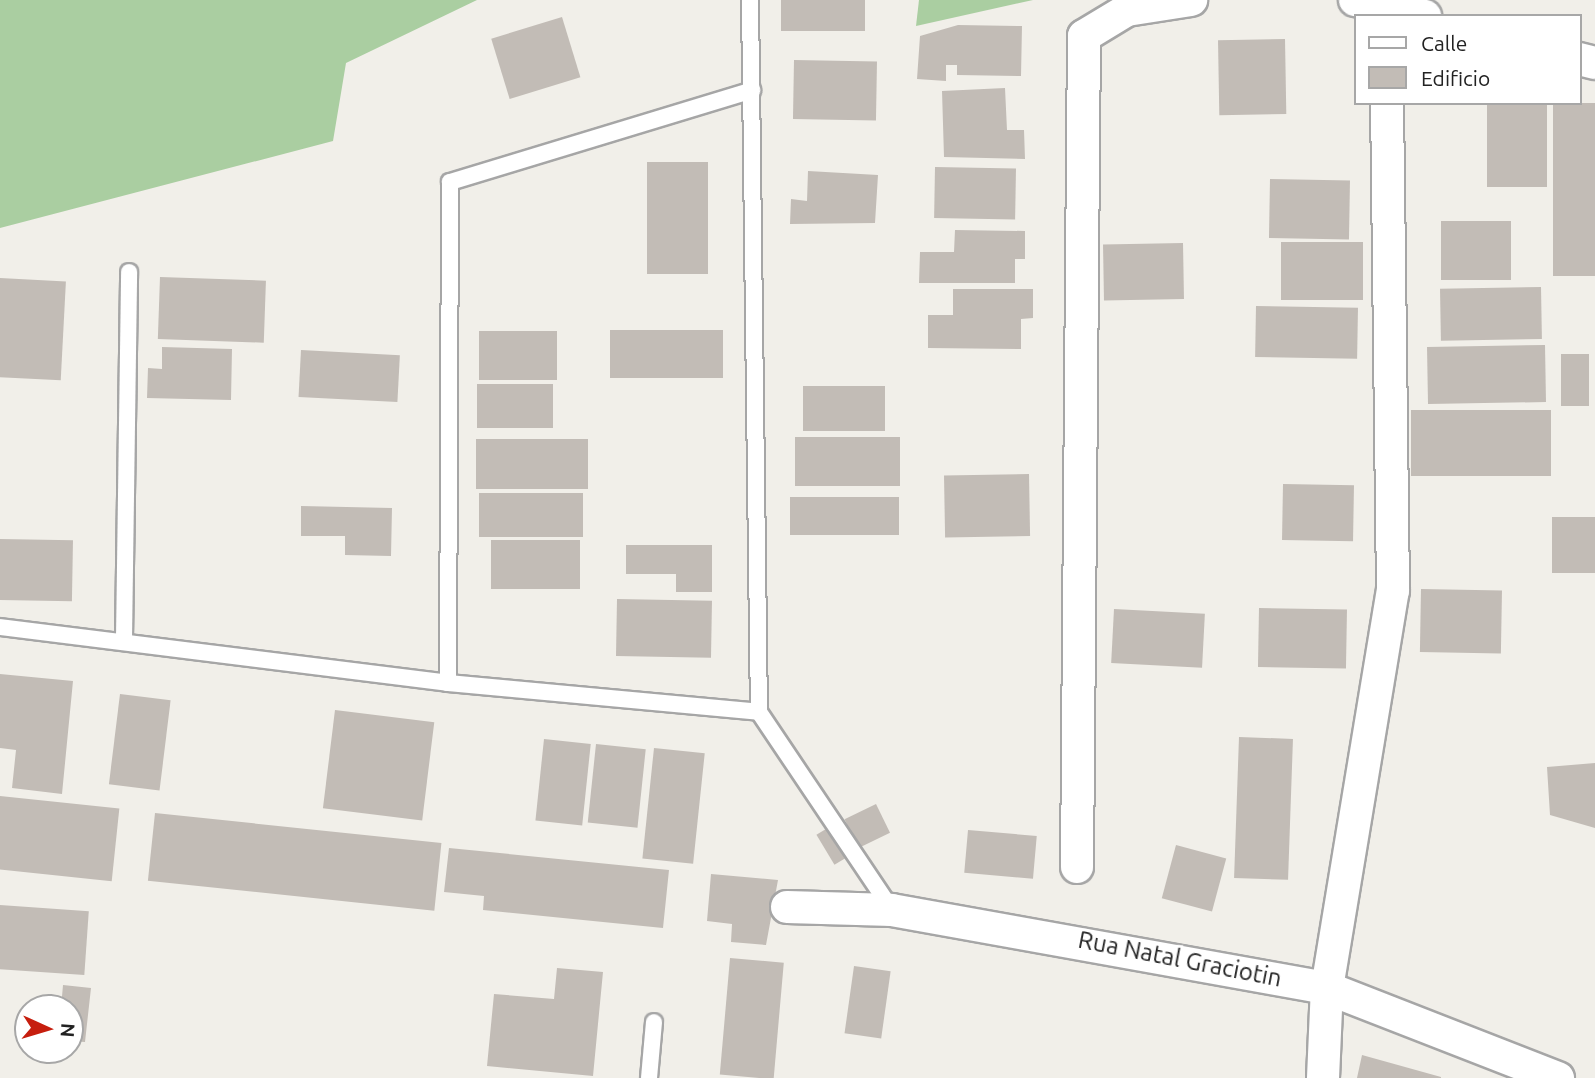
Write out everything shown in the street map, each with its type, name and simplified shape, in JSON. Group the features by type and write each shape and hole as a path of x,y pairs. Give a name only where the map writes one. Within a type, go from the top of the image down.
{"street":[{"path":"1077,867 1084,36 1127,10 1191,0"},
{"path":"1355,0 1386,10 1412,14"},
{"path":"1323,1078 1327,988 1393,591 1387,105"},
{"name":"Rua Natal Graciotin","path":"787,907 892,910 1327,988 1558,1078"}],"lane":[{"path":"750,0 759,712 892,910"},
{"path":"448,683 450,182 752,90"},
{"path":"124,639 129,272"},
{"path":"0,627 124,639 448,683 759,712"},
{"path":"649,1078 654,1022"}],"green space":[{"path":"0,0 477,0 346,63 333,141 0,228"},
{"path":"919,0 1033,0 916,26"}],"building":[{"path":"781,0 865,0 865,31 781,31"},
{"path":"562,17 580,77 510,99 491,39"},
{"path":"958,25 1022,26 1021,76 957,75 957,65 946,65 946,81 917,79 920,36"},
{"path":"1285,39 1286,114 1219,115 1218,40"},
{"path":"794,60 877,61 876,120 793,119"},
{"path":"1005,88 1007,130 1024,130 1025,159 944,157 942,91"},
{"path":"1595,103 1595,276 1553,276 1553,105"},
{"path":"1487,105 1547,105 1547,187 1487,187"},
{"path":"647,162 708,162 708,274 647,274"},
{"path":"935,167 1016,168 1015,219 934,218"},
{"path":"808,171 878,175 875,223 790,224 791,199 807,201"},
{"path":"1270,179 1350,180 1349,239 1269,238"},
{"path":"1441,221 1511,221 1511,280 1441,280"},
{"path":"955,230 1025,231 1025,259 1015,259 1015,283 919,283 920,252 954,252"},
{"path":"1281,242 1363,242 1363,300 1281,300"},
{"path":"1183,243 1184,299 1104,300 1103,244"},
{"path":"160,277 266,281 264,343 158,339"},
{"path":"0,278 66,281 61,380 0,377"},
{"path":"1541,287 1542,339 1441,341 1440,289"},
{"path":"953,289 1033,289 1033,318 1021,319 1021,349 928,348 928,315 953,315"},
{"path":"1256,306 1358,308 1357,359 1255,357"},
{"path":"610,330 723,330 723,378 610,378"},
{"path":"479,331 557,331 557,380 479,380"},
{"path":"1545,345 1546,402 1428,404 1427,347"},
{"path":"162,347 232,349 231,400 147,398 148,368 162,369"},
{"path":"301,350 400,355 397,402 299,397"},
{"path":"1561,354 1589,354 1589,406 1561,406"},
{"path":"477,384 553,384 553,428 477,428"},
{"path":"803,386 885,386 885,431 803,431"},
{"path":"1411,410 1551,410 1551,476 1411,476"},
{"path":"795,437 900,437 900,486 795,486"},
{"path":"476,439 588,439 588,489 476,489"},
{"path":"1029,474 1030,536 945,537 944,475"},
{"path":"1283,484 1354,485 1353,541 1282,540"},
{"path":"479,493 583,493 583,537 479,537"},
{"path":"790,497 899,497 899,535 790,535"},
{"path":"301,506 392,508 391,556 345,555 345,536 301,536"},
{"path":"1552,517 1595,517 1595,573 1552,573"},
{"path":"0,539 73,540 72,601 0,600"},
{"path":"491,540 580,540 580,589 491,589"},
{"path":"626,545 712,545 712,592 676,592 676,574 626,574"},
{"path":"1421,589 1502,590 1501,653 1420,652"},
{"path":"617,599 712,601 711,658 616,656"},
{"path":"1259,608 1347,610 1346,669 1258,667"},
{"path":"1114,609 1205,614 1202,668 1111,663"},
{"path":"0,674 73,681 62,794 12,788 16,750 0,748"},
{"path":"120,694 171,700 160,791 109,784"},
{"path":"335,710 434,722 422,820 323,808"},
{"path":"1239,737 1293,739 1288,880 1234,878"},
{"path":"544,739 591,744 582,825 535,821"},
{"path":"596,744 646,749 637,828 588,823"},
{"path":"654,748 705,753 693,864 642,858"},
{"path":"1595,763 1595,828 1550,815 1547,767"},
{"path":"0,796 119,809 112,881 0,869"},
{"path":"876,804 890,833 859,848 845,819"},
{"path":"155,813 441,843 434,911 148,881"},
{"path":"831,826 849,856 834,865 816,835"},
{"path":"968,830 1037,836 1033,879 964,873"},
{"path":"1176,845 1226,858 1212,912 1162,898"},
{"path":"449,848 669,870 663,928 483,910 484,896 444,892"},
{"path":"711,874 778,880 766,945 731,942 732,924 707,921"},
{"path":"0,905 89,911 84,975 0,969"},
{"path":"730,958 784,963 774,1078 720,1075"},
{"path":"854,966 891,971 881,1038 845,1033"},
{"path":"557,968 603,972 593,1076 487,1066 494,994 554,999"},
{"path":"63,985 91,988 85,1042 84,994 62,994"},
{"path":"1362,1055 1441,1077 1441,1078 1357,1078"}]}
